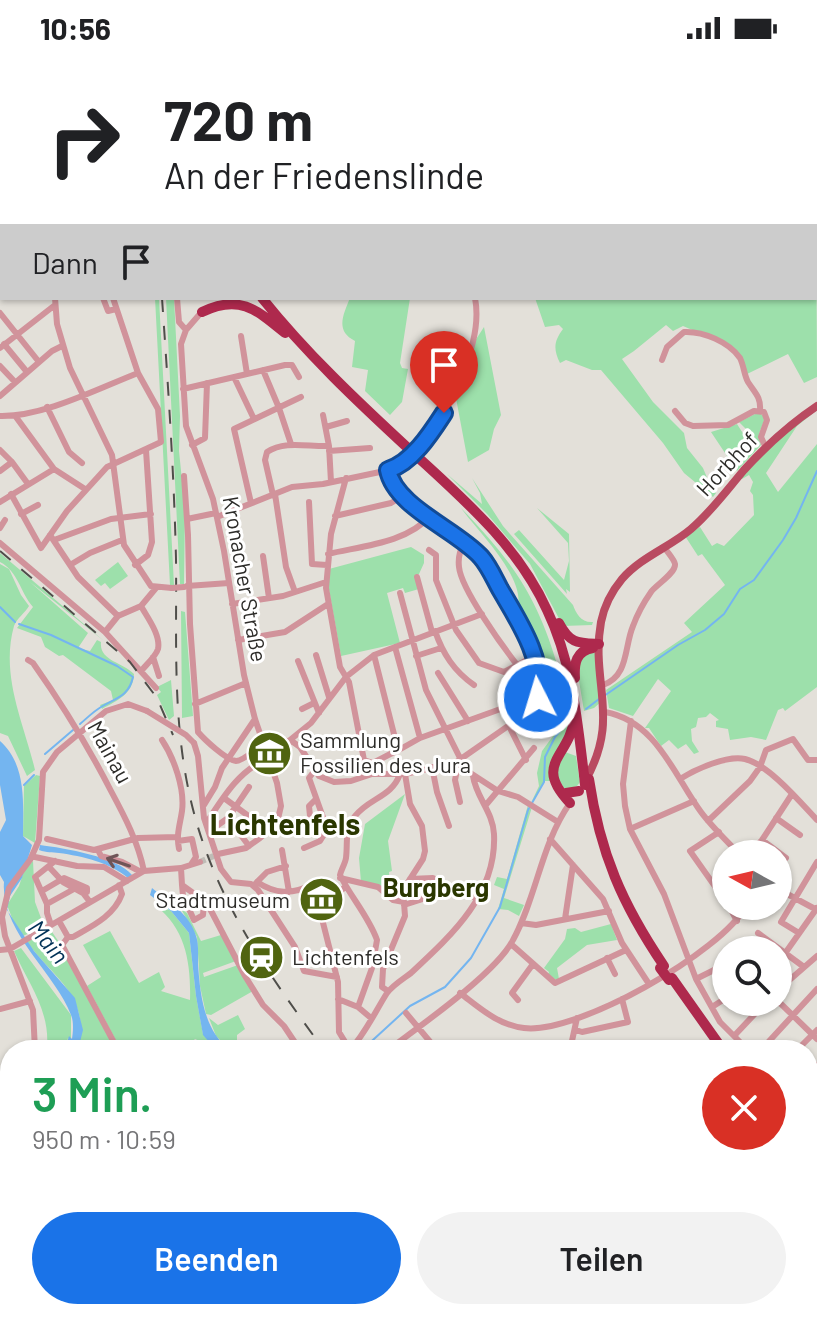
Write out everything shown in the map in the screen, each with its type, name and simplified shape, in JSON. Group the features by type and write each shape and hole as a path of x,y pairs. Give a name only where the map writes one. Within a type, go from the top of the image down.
{"highway":[{"path":"267,300 309,352"},
{"path":"267,300 335,373 494,523 521,557 568,638 580,644 596,645"},
{"path":"206,306 244,305 309,352 467,502 513,552 552,619 564,655 575,706 577,787"},
{"path":"554,613 575,680"},
{"path":"596,645 600,628"},
{"path":"577,787 575,662 579,654 596,645"},
{"path":"575,706 571,734 554,762 553,772 577,787"},
{"path":"560,752 569,750 575,753 577,787 612,885 632,924 713,1040"}],"main road":[{"name":"Horbhof","path":"600,628 609,599 622,579 699,522 766,448 817,406"},
{"path":"577,787 599,751 605,712 605,690 596,645"}],"street":[{"path":"104,300 108,311 116,309"},
{"path":"11,494 41,548 85,489 108,465 160,443 158,409 138,373 114,300"},
{"path":"177,300 179,322 186,330 206,306"},
{"path":"187,519 216,515 295,486 331,482 398,467 422,443 453,394 472,341 477,316 475,300"},
{"path":"27,372 2,346 55,302"},
{"path":"55,302 62,346 81,396 106,442 113,463 122,540 135,565 156,588 229,583"},
{"path":"0,313 39,362"},
{"name":"Kronacher Straße","path":"186,330 181,344 185,420 216,515 246,683 262,745 281,799 278,820 269,831"},
{"path":"662,360 667,347 684,332 721,341 741,361 745,376 759,398 760,410 768,417 761,437 766,448"},
{"path":"241,336 247,374"},
{"path":"1,393 62,346"},
{"path":"183,389 289,364 299,377"},
{"path":"0,366 15,382"},
{"path":"263,370 291,444"},
{"path":"0,416 16,417 138,373"},
{"path":"234,377 254,419"},
{"path":"192,445 205,438 207,383"},
{"path":"251,503 236,428 301,397"},
{"path":"47,407 69,452 82,463"},
{"path":"675,411 685,423 693,426 728,425 760,410"},
{"path":"323,415 331,482"},
{"path":"16,417 54,469 85,489"},
{"path":"326,427 347,421"},
{"path":"295,592 286,567 265,454 275,447 291,444 329,449 370,448"},
{"path":"0,450 28,484"},
{"path":"135,565 151,549 146,450"},
{"path":"0,471 12,462"},
{"path":"0,502 54,469"},
{"path":"388,470 392,482 403,496 484,561 521,626 533,657 538,698"},
{"path":"184,476 186,586 196,714 200,735 230,758 240,760 262,745 290,741 319,713 346,677 374,655 482,614"},
{"path":"346,478 335,516 326,582 340,667 346,677 364,760 375,762 420,738 506,707 538,679"},
{"path":"335,516 391,503 403,496"},
{"path":"309,502 312,564 327,565"},
{"path":"21,514 38,505"},
{"path":"52,537 119,517 151,514"},
{"path":"328,554 403,536 418,529 430,516"},
{"path":"0,528 5,520"},
{"path":"52,537 83,583 118,616"},
{"path":"70,565 106,545 122,540"},
{"path":"0,543 105,632 156,688"},
{"path":"464,543 459,567 482,614 518,666"},
{"path":"605,690 622,667 633,625 650,594 674,569 665,548"},
{"path":"429,550 436,553 436,580 453,625 482,665 504,672 533,657"},
{"path":"263,556 269,598"},
{"path":"417,577 441,648 456,671 474,685"},
{"path":"232,604 295,592 326,582"},
{"path":"105,632 118,616 141,606 156,588"},
{"path":"400,593 426,690 446,729 458,762 473,776 558,822"},
{"path":"238,640 285,632 328,604"},
{"path":"141,606 153,627 158,645 142,670"},
{"path":"395,647 420,738"},
{"path":"416,656 441,648"},
{"path":"316,655 329,697"},
{"path":"374,655 398,750"},
{"path":"153,657 159,676"},
{"name":"Mainau","path":"28,660 63,704 135,839 135,876"},
{"path":"298,661 319,713"},
{"path":"438,673 468,721"},
{"path":"290,741 300,747 324,779 338,783 372,774 403,774 458,762 509,726 562,675"},
{"path":"195,704 246,683"},
{"path":"302,709 314,703"},
{"path":"0,950 5,944 3,913 8,892 43,838 43,772 47,763 79,732 106,711 119,705 134,705 186,735 197,750 206,793"},
{"path":"605,712 631,721 652,739 708,821 726,840"},
{"path":"255,719 206,793 203,808 209,831 227,879 235,884 276,892 289,892 311,885"},
{"path":"631,721 623,784 630,829 664,894 696,979 712,1007"},
{"path":"509,726 526,760"},
{"path":"708,821 747,784 760,767 766,750 791,739 797,742 808,760 817,760"},
{"path":"68,743 75,740 85,742"},
{"path":"162,740 172,759 183,801 178,842"},
{"path":"485,806 534,748"},
{"path":"372,774 378,765 398,750"},
{"path":"209,831 209,819 250,766 269,758"},
{"path":"680,779 733,759 749,760 792,794 817,820"},
{"path":"458,762 455,780 460,802"},
{"path":"432,767 449,826"},
{"path":"304,848 324,837 324,820 309,778 315,770"},
{"path":"358,1007 372,968 377,940 340,878 346,859 345,836 348,826 361,809 389,792 403,774"},
{"path":"388,991 382,987 382,973 402,929 403,892 423,859 425,847 421,824 410,804 403,774"},
{"path":"357,1040 388,991 456,928 478,899 489,875 494,837 491,816 473,776"},
{"path":"209,831 228,818 249,787"},
{"path":"402,1040 499,960 511,944 550,839 577,787"},
{"path":"762,840 792,794"},
{"path":"218,854 249,846 269,831 224,798"},
{"path":"315,800 309,806 310,816 324,820"},
{"path":"630,829 694,801"},
{"path":"228,818 249,846"},
{"path":"776,818 800,835"},
{"path":"712,883 690,851 719,832"},
{"path":"43,838 81,849 98,850 135,839 178,842 192,839 196,857 191,866"},
{"path":"550,839 603,899 626,950 649,984"},
{"path":"98,850 101,856 122,862 135,876"},
{"path":"282,850 289,892"},
{"path":"35,857 77,866 104,867 135,876"},
{"path":"49,927 47,904 35,877 55,861"},
{"path":"0,950 13,948 135,876 200,862"},
{"path":"799,933 781,922 817,862"},
{"path":"565,919 573,865"},
{"path":"70,879 77,866"},
{"path":"256,886 267,872 286,866"},
{"path":"50,868 90,902"},
{"path":"181,868 185,902 194,920 203,915 203,900"},
{"path":"340,878 378,887 393,900 404,904 429,897 444,885"},
{"path":"410,879 431,878 478,899"},
{"path":"42,891 61,880 70,879 88,888 83,893"},
{"path":"113,1040 62,945 68,937 105,918 115,908 122,894 119,885"},
{"path":"182,885 203,900 257,995 292,1040"},
{"path":"256,886 290,939 304,971 337,977"},
{"path":"344,888 336,894 317,897 337,977 339,1032 344,1040"},
{"path":"47,904 74,889"},
{"path":"792,897 817,909 792,943"},
{"path":"521,923 532,926 609,911"},
{"path":"59,921 68,937"},
{"path":"460,993 491,1017 515,1027 547,1028 622,999 649,984 714,941 737,921"},
{"path":"758,933 762,936"},
{"path":"5,934 13,948 30,1001 35,1040"},
{"path":"511,944 555,983 626,950"},
{"path":"0,950 15,962"},
{"path":"792,978 817,956"},
{"path":"792,957 804,967"},
{"path":"607,958 615,974"},
{"path":"518,1000 512,993 533,964"},
{"path":"696,979 712,971"},
{"path":"816,1034 792,1014 817,989"},
{"path":"338,999 358,1007 371,1018"},
{"path":"576,1030 582,1032 628,1022 622,999"},
{"path":"0,1009 30,1001"},
{"path":"406,1013 428,1040"},
{"path":"717,1016 738,1040"},
{"path":"734,1036 753,1016"},
{"path":"770,1040 790,1016"},
{"path":"573,1040 577,1018"}],"green space":[{"path":"155,300 159,300 174,585 170,585"},
{"path":"166,300 174,300 179,451 185,510 184,584 180,584"},
{"path":"349,300 410,300 400,363 402,368 408,369 402,402 390,415 365,391 368,370 352,367 355,341 343,327"},
{"path":"536,300 817,300 817,377 804,383 788,354 747,374 742,361 729,346 683,326 673,331 666,325 622,359 653,402 684,433 687,448 703,468 716,493 713,497 684,473 663,443 601,370 592,370 566,360 560,363 556,345 563,329 559,325 545,327"},
{"path":"484,327 501,415 489,450 468,462 455,393 473,344"},
{"path":"817,410 797,426 766,473 778,492 817,444 817,687 785,711 783,708 778,710 766,740 751,737 730,740 728,729 716,727 719,720 710,713 698,718 696,727 691,729 692,741 699,752 694,754 686,744 678,749 669,740 661,746 649,728 645,728 671,691 658,679 633,716 609,708 606,690 692,632 684,623 725,585 702,554 698,556 685,536 700,527 712,546 717,543 724,546 754,515 750,491 753,482 749,475 741,478 795,423"},
{"path":"759,412 765,418 759,434 761,445 737,471 711,432 737,424 744,435 748,431 739,422"},
{"path":"447,474 482,504 472,478 503,526 573,605 580,617 593,622 592,625 563,626 530,564"},
{"path":"461,508 522,582 542,622 559,671 545,686 540,679 531,638 517,610 518,598 509,570"},
{"path":"537,508 569,534 570,592 566,589 567,594 514,534 519,530 564,580 569,561 568,543"},
{"path":"411,547 424,555 424,563 415,576 419,589 405,593 403,588 387,593 400,643 341,656 328,584 329,569"},
{"path":"0,553 104,641 30,582 88,633 78,648 90,651 97,640 108,657 134,674 131,687 124,696 102,709 100,705 113,700 111,691 63,655 59,656 45,647 41,637 17,628 33,607 15,576 0,562"},
{"path":"118,562 128,576 110,589 105,583 101,586 95,580"},
{"path":"0,564 9,569 29,606 14,626 10,645 15,699 35,770 27,776 8,736 0,733"},
{"path":"181,611 185,612 193,716 182,718"},
{"path":"596,651 602,701 584,711 577,669 579,656"},
{"path":"171,680 174,716 169,720 157,695 161,692 157,687"},
{"path":"566,680 571,710 569,728 555,756 552,781 545,781 531,803 539,786 537,773 542,751 567,717"},
{"path":"565,752 576,756 580,782 565,790 555,773"},
{"path":"36,775 40,776 35,843 23,836 24,786"},
{"path":"405,794 388,841 392,871 389,872 390,889 396,891 394,898 361,882 359,858 365,824"},
{"path":"528,805 528,810 532,807 504,898 524,905 519,916 498,909 504,889 494,885 497,877 507,879"},
{"path":"33,861 35,902 44,926 23,936 7,905 24,871"},
{"path":"156,902 171,911 189,933 196,996 203,1034 208,1040 116,1040 87,986 101,977 83,945 110,931 139,983 159,972 165,987 161,991 190,1000 185,948 174,925 156,906"},
{"path":"181,909 187,913 201,941 221,935 236,961 203,973 204,977 238,965 253,991 211,1015 206,1014 200,986 197,937"},
{"path":"611,924 617,940 587,945 557,968 559,979 548,974 544,968 565,939 567,929 575,928 581,932"},
{"path":"50,929 112,1040 80,1040 81,1031 75,1002 27,942"},
{"path":"21,948 71,1015 71,1040 47,1040 42,1009 14,951"},
{"path":"238,1015 245,1029 237,1035 237,1040 220,1040 209,1018 218,1025"}],"water":[{"path":"0,741 15,761 19,773 23,798 23,836 32,845 22,878 10,896 7,908 4,882 0,875 0,832 6,820 0,785"},
{"path":"40,845 103,858 132,875 128,878 105,864 86,858 42,851 39,850"},
{"path":"152,888 177,908 192,926 197,940 205,1011 219,1040 207,1040 203,1035 189,933 171,911 150,895"},
{"path":"9,913 34,951 75,998 83,1030 80,1040 68,1040 69,1036 72,1039 71,1015"}],"waterway":[{"path":"604,696 705,630 724,614 740,589 754,580 783,540 817,471"},
{"path":"0,607 15,622"},
{"path":"19,624 51,635 117,666 133,677 125,692 80,724"},
{"path":"586,709 599,699"},
{"path":"373,1040 410,1006 445,987 471,958 500,907 528,810 544,782 545,757 568,721"},
{"path":"45,754 73,730"},
{"path":"24,785 34,775"}],"tunnel":[{"path":"200,862 218,854"}],"railway":[{"path":"162,300 175,526 177,692 189,791 208,855 234,914 317,1040"},
{"path":"0,551 130,662 157,698 173,735"}],"place":[{"name":"Sammlung Fossilien des Jura","path":"269,753"},
{"name":"Stadtmuseum","path":"321,900"},
{"name":"Lichtenfels","path":"261,957"}],"district":[{"name":"Lichtenfels","path":"285,825"},
{"name":"Burgberg","path":"436,888"}],"route":[{"path":"444,413 422,443 398,467 388,470 389,477 403,496 484,561 531,648 538,679 538,698"}],"water label":[{"name":"Main","path":"48,942"}]}
